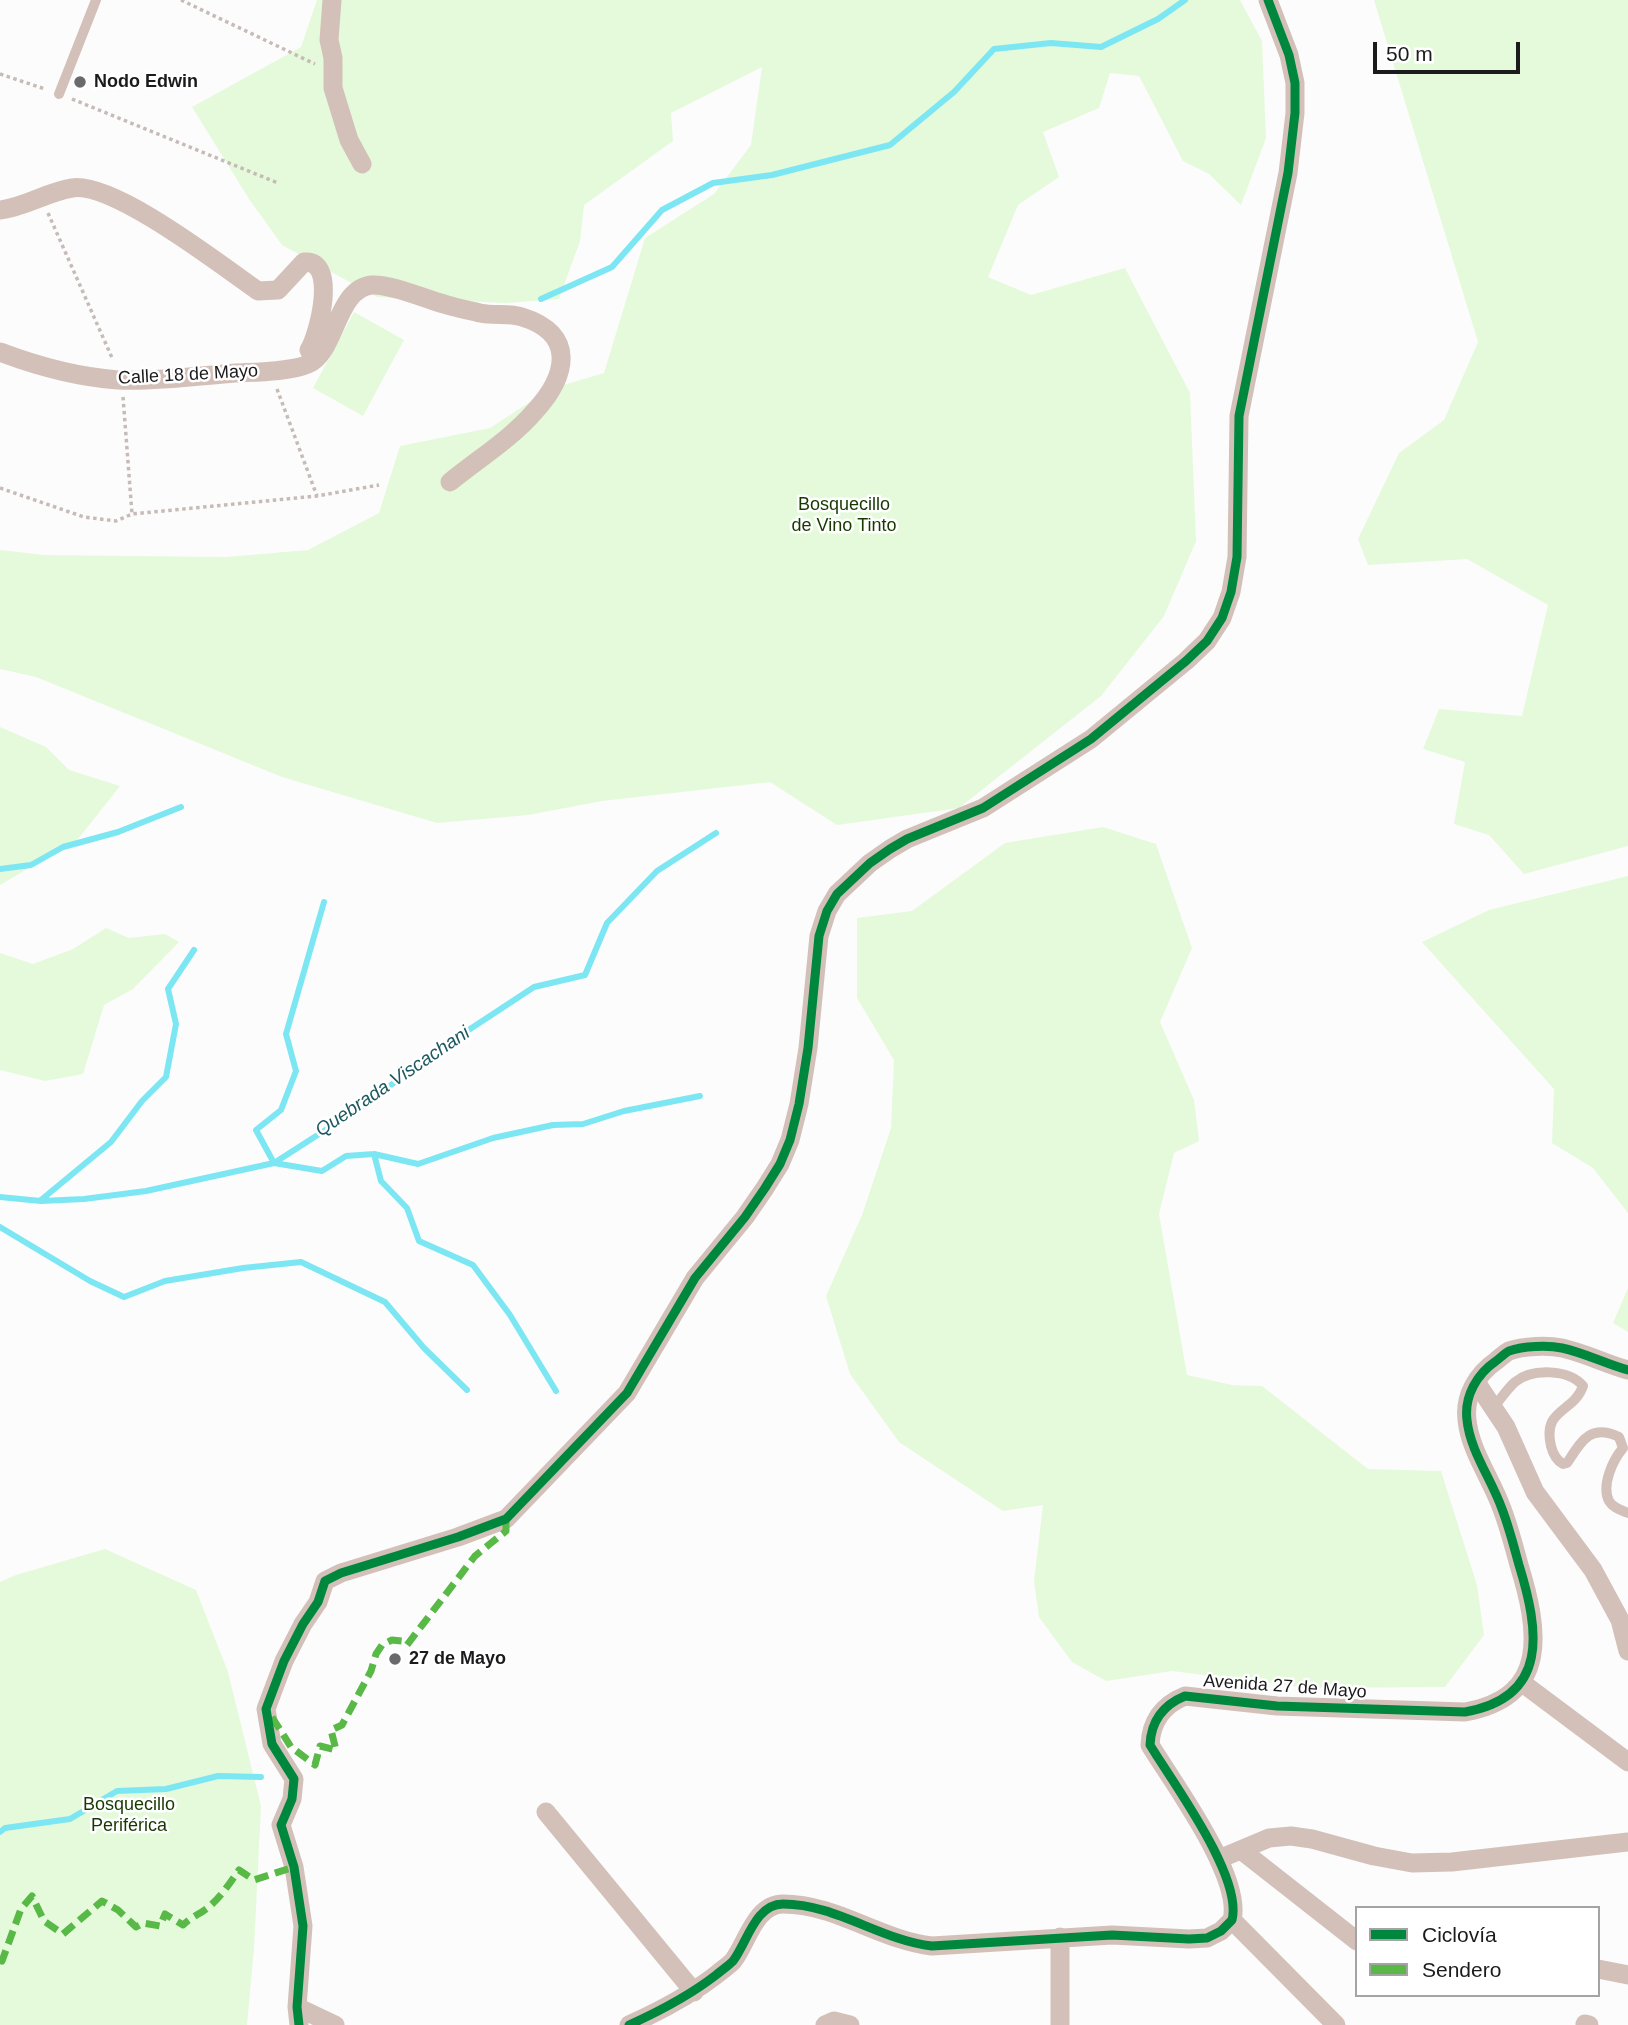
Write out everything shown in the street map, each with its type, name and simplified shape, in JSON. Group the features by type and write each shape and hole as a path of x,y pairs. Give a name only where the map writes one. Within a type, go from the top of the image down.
{"street":[{"path":"332,0 329,40 333,58 333,88 349,140 362,164"},
{"path":"335,2025 298,2016 303,1926 294,1867 281,1825 292,1799 294,1779 272,1744 266,1709 284,1661 318,1602 325,1581 341,1573 458,1537 506,1519 627,1394 695,1278 745,1217 780,1164 790,1140 799,1104 808,1048 819,936 836,894 870,863 898,844 983,808 1091,739 1207,642 1222,618 1231,592 1237,556 1240,416 1288,173 1295,113 1295,83 1289,55 1268,0"},
{"path":"0,210 73,188 90,188 150,217 258,291 278,290 304,262 315,264 321,269 324,281 318,329 312,347 295,367"},
{"path":"295,367 310,364 325,347 335,323 356,291 372,285 490,315 521,317 545,328 558,341 563,359 557,377 536,411 502,442 450,482"},
{"name":"Calle 18 de Mayo","path":"0,352 29,363 121,380 270,371 295,367"},
{"path":"1628,1370 1560,1347 1510,1351 1489,1366 1476,1382 1467,1402 1467,1421 1477,1452 1503,1510 1525,1585 1535,1632 1531,1663 1521,1682 1628,1762"},
{"path":"1476,1382 1506,1427 1535,1492 1593,1570 1620,1620 1628,1651"},
{"name":"Avenida 27 de Mayo","path":"1232,1920 1233,1900 1219,1859 1150,1745 1155,1720 1174,1701 1185,1696 1278,1706 1465,1712 1487,1708 1504,1698 1521,1682"},
{"path":"547,1812 694,1992"},
{"path":"1219,1859 1269,1838 1291,1836 1412,1863 1452,1862 1628,1842"},
{"path":"1241,1850 1355,1939"},
{"path":"629,2025 694,1992 732,1962 757,1919 768,1908 780,1903 831,1912 910,1943 932,1946 1112,1935 1207,1938 1221,1931 1232,1920 1336,2025"},
{"path":"1060,1937 1060,2025"},
{"path":"1600,1969 1628,1975"},
{"path":"825,2025 834,2021 850,2025"}],"lane":[{"path":"59,94 96,0"},
{"path":"1493,1408 1517,1380 1529,1375 1567,1374 1579,1381 1583,1386 1580,1395 1560,1410 1549,1429 1552,1448 1557,1461 1563,1464 1567,1463 1583,1440 1595,1433 1607,1431 1619,1437 1623,1448 1611,1467 1608,1499 1615,1507 1628,1513"}],"path":[{"path":"181,0 333,73"},
{"path":"0,74 59,94 278,183"},
{"path":"41,197 121,380 132,514"},
{"path":"270,371 317,496"},
{"path":"0,488 83,517 116,521 132,514 317,496 379,485"}],"green space":[{"name":"Bosquecillo de Vino Tinto","path":"317,0 1240,0 1262,41 1266,138 1241,205 1209,174 1183,161 1139,76 1110,73 1099,108 1043,132 1059,177 1018,205 988,277 1031,295 1125,268 1190,393 1196,541 1164,616 1101,696 959,808 837,825 770,782 602,801 528,815 437,823 282,777 36,677 0,669 0,550 44,555 226,557 308,550 379,513 400,446 490,428 550,389 604,373 645,238 714,194 751,145 762,67 671,113 673,141 584,205 580,241 559,299 506,303 377,297 282,245 249,199 192,107 301,47"},
{"path":"1374,0 1628,0 1628,846 1524,874 1489,835 1454,824 1465,762 1423,749 1439,709 1522,716 1548,605 1467,559 1368,565 1358,539 1399,453 1444,420 1478,342"},
{"path":"354,312 404,340 363,416 313,388"},
{"path":"0,727 46,747 69,770 120,786 78,839 0,885"},
{"path":"1103,827 1156,844 1192,948 1160,1022 1194,1100 1199,1141 1174,1153 1159,1214 1187,1375 1232,1385 1262,1386 1368,1469 1441,1471 1477,1585 1484,1635 1445,1687 1310,1688 1172,1671 1106,1681 1072,1662 1039,1617 1034,1581 1043,1505 1003,1511 899,1442 850,1374 826,1296 862,1215 891,1128 894,1060 857,998 857,918 912,911 1005,843"},
{"path":"1628,876 1628,1213 1593,1168 1552,1143 1554,1089 1422,942 1489,910"},
{"path":"106,928 129,938 165,934 179,942 133,989 104,1005 83,1074 45,1081 0,1070 0,953 33,964 73,949"},
{"path":"1628,1288 1628,1332 1613,1323"},
{"name":"Bosquecillo Periférica","path":"105,1549 196,1590 228,1672 261,1806 247,2025 0,2025 0,1582"}],"waterway":[{"path":"541,299 612,267 662,210 713,183 772,175 890,145 954,92 994,49 1051,43 1101,47 1158,19 1185,0"},
{"path":"0,869 31,865 63,847 118,832 181,807"},
{"name":"Quebrada Viscachani","path":"0,1197 41,1201 84,1199 146,1191 274,1163 369,1102 426,1058 534,987 585,975 607,923 657,871 716,833"},
{"path":"324,902 286,1034 296,1071 281,1110 256,1130 274,1163 322,1171 346,1156 374,1154 418,1164 493,1138 553,1125 583,1124 624,1111 700,1096"},
{"path":"41,1200 111,1142 142,1101 166,1077 176,1024 168,989 194,950"},
{"path":"374,1154 381,1181 407,1208 419,1241 473,1265 510,1315 556,1391"},
{"path":"0,1227 90,1281 124,1297 165,1281 301,1262 385,1302 424,1348 467,1390"},
{"path":"0,1832 5,1828 70,1819 117,1791 166,1789 218,1776 261,1777"}],"marked path":[{"path":"272,1717 291,1747 315,1765 320,1746 336,1750 331,1730 342,1725 382,1645 392,1640 402,1641 407,1645 475,1556 506,1531 506,1519"},
{"path":"0,1959 2,1961 21,1909 32,1896 44,1921 63,1934 102,1901 118,1910 136,1927 143,1923 160,1926 165,1914 183,1925 214,1902 239,1870 254,1880 294,1867"}],"cycle path":[{"path":"299,2025 297,2007 303,1926 294,1867 281,1825 292,1799 294,1779 272,1744 266,1709 284,1661 318,1602 325,1581 341,1573 458,1537 506,1519 627,1393 695,1278 745,1217 780,1164 790,1140 799,1104 808,1048 819,936 827,911 837,894 870,863 890,849 907,839 983,808 1091,739 1186,661 1207,641 1222,618 1231,592 1237,557 1239,416 1288,173 1295,113 1295,83 1289,55 1268,0"},
{"path":"629,2025 674,2003 716,1975 733,1961 765,1910 783,1904 821,1910 894,1937 932,1946 1112,1935 1189,1939 1207,1938 1221,1931 1232,1920 1233,1902 1227,1880 1204,1831 1150,1745 1153,1728 1160,1715 1170,1704 1185,1696 1277,1706 1465,1712 1493,1704 1512,1692 1525,1676 1531,1657 1531,1613 1505,1516 1469,1432 1467,1411 1470,1394 1489,1366 1509,1351 1521,1348 1562,1348 1628,1370"}],"place":[{"name":"Nodo Edwin","path":"80,82"},
{"name":"27 de Mayo","path":"395,1659"}]}
